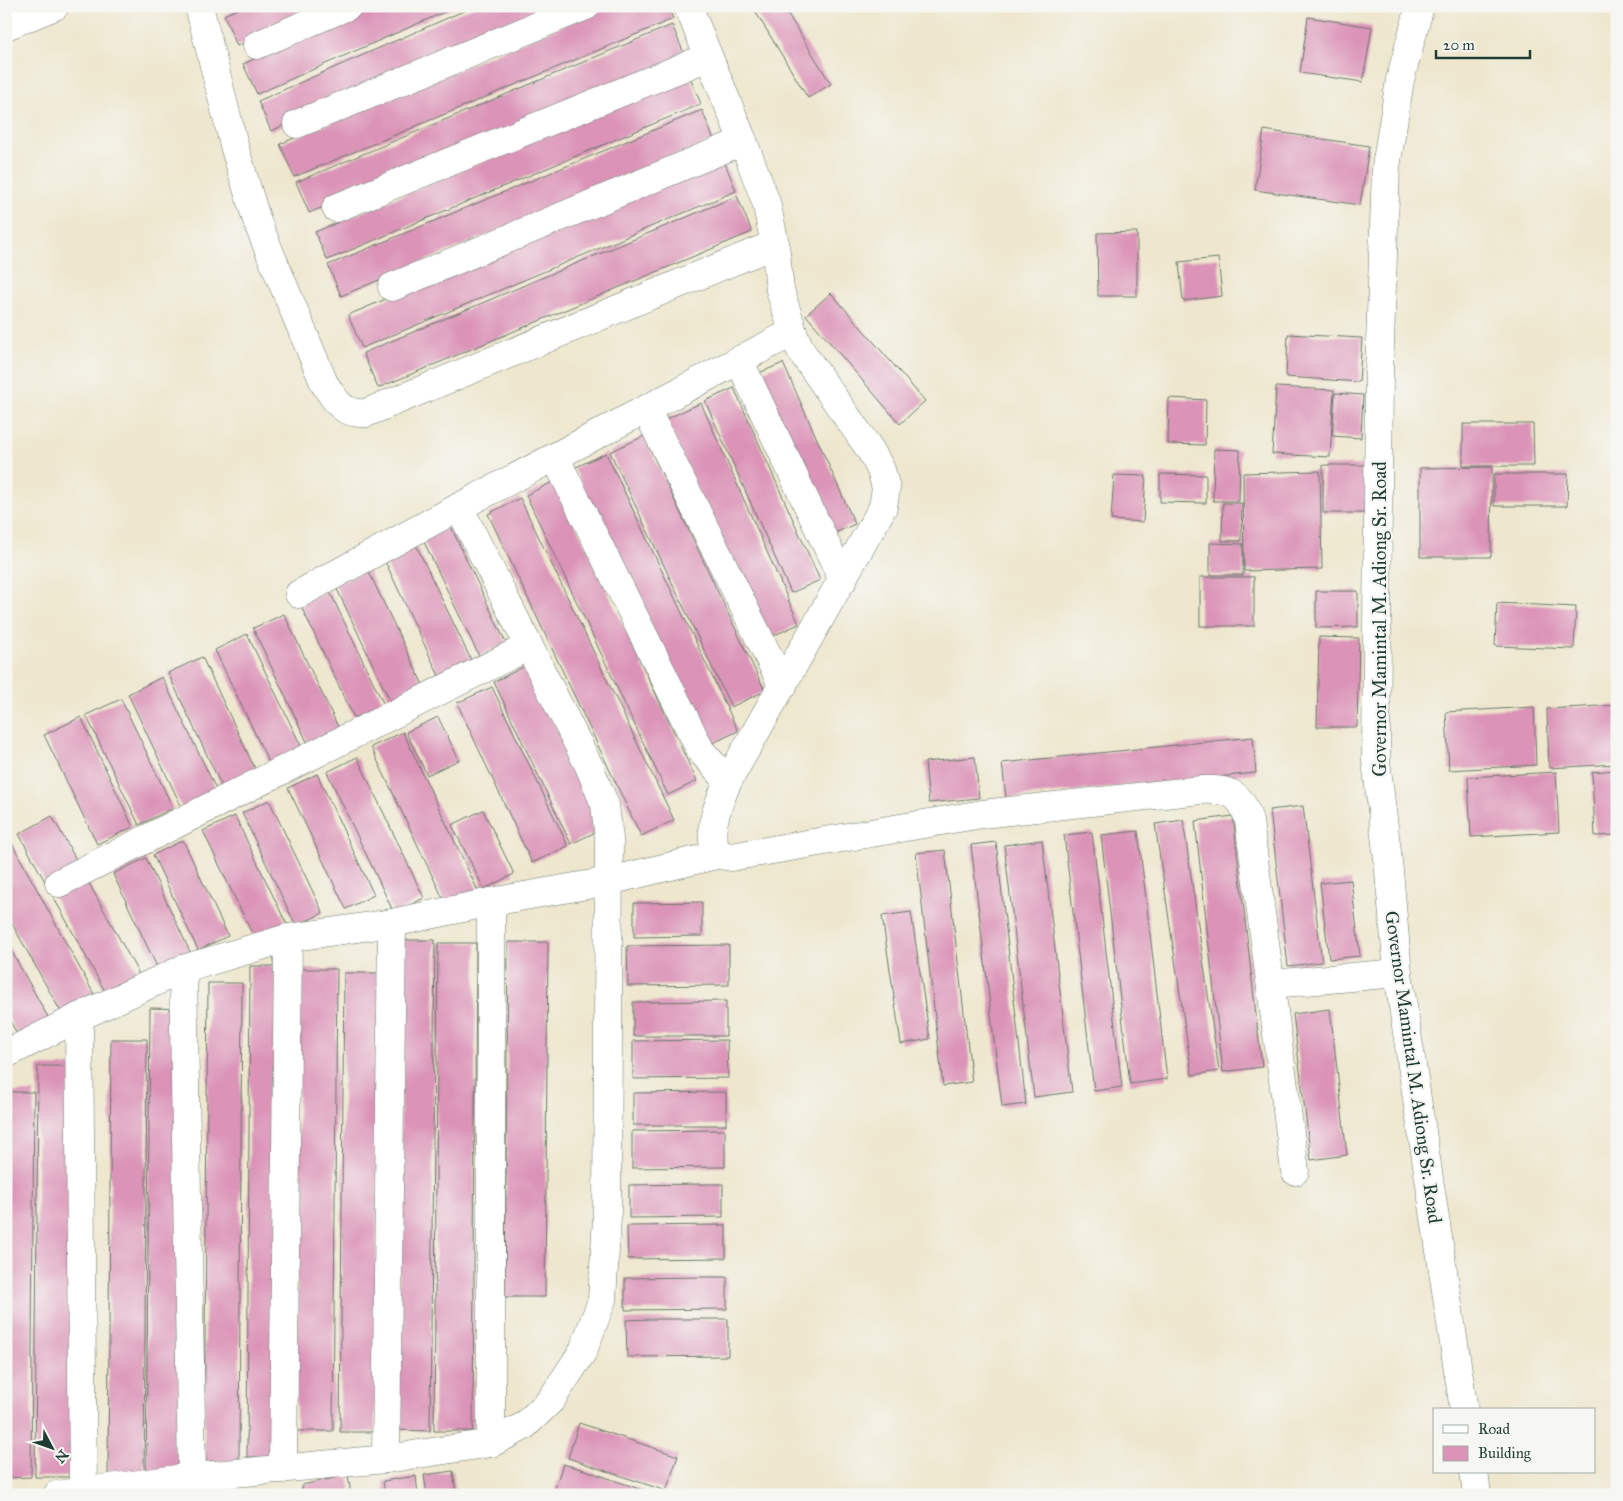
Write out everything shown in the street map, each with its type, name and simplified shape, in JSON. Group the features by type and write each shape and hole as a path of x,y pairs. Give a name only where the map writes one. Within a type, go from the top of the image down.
{"street":[{"path":"6,26 55,6"},
{"path":"199,6 235,149 258,224 324,383 343,409 354,414 366,413 776,244"},
{"path":"258,45 348,6"},
{"path":"297,124 586,6"},
{"path":"688,6 766,202 776,244 780,290 801,351 871,451 881,470 886,488 883,507 728,781 719,802 713,824 712,837 715,847 721,854"},
{"name":"Governor Mamintal M. Adiong Sr. Road","path":"1420,6 1400,80 1386,167 1380,373 1376,761 1388,860 1398,973 1464,1408"},
{"path":"336,208 708,57"},
{"path":"392,287 743,141"},
{"path":"299,594 459,507 794,332"},
{"path":"739,360 843,580"},
{"path":"646,410 783,686"},
{"path":"555,457 701,751 728,781"},
{"path":"79,1017 70,1494 192,1477 386,1459 491,1443 524,1426 552,1400 583,1351 602,1300 608,1217 609,839 605,805 589,766 459,507"},
{"path":"58,882 529,646"},
{"path":"6,1054 79,1017 183,969 288,938 392,923 491,902 609,881 721,854 731,857 747,855 982,814 1218,789 1232,793 1240,800 1246,810 1249,821 1295,1171"},
{"path":"491,902 491,1443"},
{"path":"386,1459 392,923"},
{"path":"283,1469 288,938"},
{"path":"183,969 192,1477"},
{"path":"1271,984 1398,973"},
{"path":"1474,1474 1477,1495"}],"building":[{"path":"244,6 329,6 237,46 224,15"},
{"path":"375,6 458,6 257,94 243,64"},
{"path":"475,6 556,6 271,131 258,101"},
{"path":"610,6 668,6 673,19 294,177 280,144"},
{"path":"752,6 783,6 831,84 808,98"},
{"path":"1308,17 1372,27 1363,82 1300,73"},
{"path":"672,25 685,56 309,213 296,182"},
{"path":"689,75 701,104 327,260 315,232"},
{"path":"702,110 714,140 341,296 328,265"},
{"path":"1264,130 1369,146 1360,205 1255,190"},
{"path":"723,158 736,191 362,348 348,315"},
{"path":"737,196 752,232 378,388 363,353"},
{"path":"1137,232 1137,296 1098,296 1097,233"},
{"path":"1218,258 1222,296 1183,301 1179,262"},
{"path":"831,293 925,401 900,424 806,315"},
{"path":"1288,334 1362,338 1359,382 1286,377"},
{"path":"783,363 855,524 826,537 754,375"},
{"path":"1276,387 1334,390 1330,457 1272,454"},
{"path":"734,388 820,580 791,593 705,401"},
{"path":"1335,393 1363,395 1361,438 1332,436"},
{"path":"1169,398 1206,400 1205,445 1168,444"},
{"path":"701,403 799,624 764,640 666,419"},
{"path":"1463,424 1533,424 1534,466 1463,466"},
{"path":"644,436 765,691 731,707 610,452"},
{"path":"1214,449 1240,450 1239,501 1213,501"},
{"path":"606,453 738,731 707,746 574,468"},
{"path":"1323,465 1366,465 1365,513 1323,513"},
{"path":"1492,467 1491,557 1420,557 1420,468"},
{"path":"1320,471 1322,569 1244,571 1243,473"},
{"path":"1160,474 1206,475 1206,503 1160,502"},
{"path":"1494,474 1568,474 1567,506 1494,506"},
{"path":"1114,475 1146,476 1143,522 1111,520"},
{"path":"555,481 697,781 668,795 526,495"},
{"path":"520,498 674,820 641,836 488,514"},
{"path":"1223,503 1242,503 1241,541 1222,541"},
{"path":"451,527 506,643 479,656 423,540"},
{"path":"1210,543 1243,544 1243,575 1210,575"},
{"path":"416,545 472,662 440,678 384,559"},
{"path":"368,570 424,687 391,703 335,585"},
{"path":"1200,577 1254,577 1254,626 1200,626"},
{"path":"329,590 385,707 356,722 300,604"},
{"path":"1316,591 1358,591 1358,627 1316,628"},
{"path":"1497,603 1576,607 1574,649 1495,646"},
{"path":"284,614 340,731 309,746 253,628"},
{"path":"247,634 303,750 270,765 215,650"},
{"path":"1319,637 1359,638 1357,727 1317,727"},
{"path":"202,657 257,773 223,789 168,673"},
{"path":"527,665 604,828 571,844 494,682"},
{"path":"162,677 217,791 182,808 128,694"},
{"path":"492,687 568,846 532,863 457,703"},
{"path":"121,699 173,808 139,825 86,715"},
{"path":"1617,705 1617,764 1549,768 1547,709"},
{"path":"1534,707 1536,765 1449,770 1446,712"},
{"path":"81,717 133,827 97,844 44,735"},
{"path":"438,717 459,760 427,775 406,732"},
{"path":"403,732 479,893 448,909 371,747"},
{"path":"1253,737 1256,773 1006,798 1002,763"},
{"path":"357,757 424,898 394,913 327,772"},
{"path":"975,757 979,798 929,803 925,762"},
{"path":"1617,770 1617,835 1595,836 1592,772"},
{"path":"1556,772 1559,832 1471,837 1468,777"},
{"path":"317,774 374,895 346,909 288,788"},
{"path":"269,800 323,913 296,926 242,813"},
{"path":"1303,806 1322,962 1288,966 1270,810"},
{"path":"483,810 514,874 484,889 452,825"},
{"path":"52,816 140,976 107,995 19,834"},
{"path":"235,816 287,925 255,940 203,831"},
{"path":"1233,816 1262,1067 1223,1072 1195,821"},
{"path":"1183,820 1219,1071 1192,1075 1155,824"},
{"path":"1138,831 1167,1079 1130,1084 1101,835"},
{"path":"1092,832 1122,1087 1094,1091 1064,835"},
{"path":"10,840 95,996 62,1014 6,913 6,842"},
{"path":"183,840 228,936 198,950 153,855"},
{"path":"1042,840 1072,1092 1034,1097 1004,845"},
{"path":"996,842 1026,1104 1002,1107 971,845"},
{"path":"945,850 972,1082 943,1086 916,853"},
{"path":"146,858 191,954 159,971 113,874"},
{"path":"1351,880 1360,956 1329,959 1320,883"},
{"path":"702,902 702,936 634,937 634,903"},
{"path":"911,912 930,1039 901,1044 882,916"},
{"path":"402,940 435,940 430,1431 398,1430"},
{"path":"6,941 49,1019 18,1036 6,1013"},
{"path":"508,942 548,942 545,1297 505,1297"},
{"path":"438,943 476,943 473,1431 434,1431"},
{"path":"729,945 729,985 628,986 627,946"},
{"path":"250,966 284,966 280,1457 247,1457"},
{"path":"299,969 337,969 333,1431 296,1431"},
{"path":"344,973 379,973 375,1432 340,1432"},
{"path":"208,983 242,983 239,1461 204,1461"},
{"path":"726,1001 726,1036 633,1036 633,1002"},
{"path":"150,1008 187,1009 183,1478 146,1478"},
{"path":"1330,1009 1347,1155 1311,1160 1293,1014"},
{"path":"6,1025 13,1038 6,1042"},
{"path":"111,1039 147,1039 144,1480 108,1480"},
{"path":"727,1040 728,1078 633,1079 633,1041"},
{"path":"38,1066 77,1066 74,1477 35,1477"},
{"path":"6,1092 34,1092 31,1477 6,1478"},
{"path":"726,1092 726,1125 633,1125 633,1093"},
{"path":"725,1130 725,1167 632,1168 632,1131"},
{"path":"723,1184 723,1217 629,1218 629,1185"},
{"path":"726,1225 726,1258 628,1259 627,1226"},
{"path":"727,1277 727,1309 625,1310 625,1278"},
{"path":"728,1319 728,1356 627,1357 626,1320"},
{"path":"579,1423 678,1456 666,1491 568,1458"},
{"path":"563,1464 588,1471 656,1495 553,1495"},
{"path":"453,1471 456,1495 427,1495 424,1475"},
{"path":"348,1475 351,1495 303,1495 302,1485"},
{"path":"416,1476 418,1495 385,1495 383,1481"}]}
